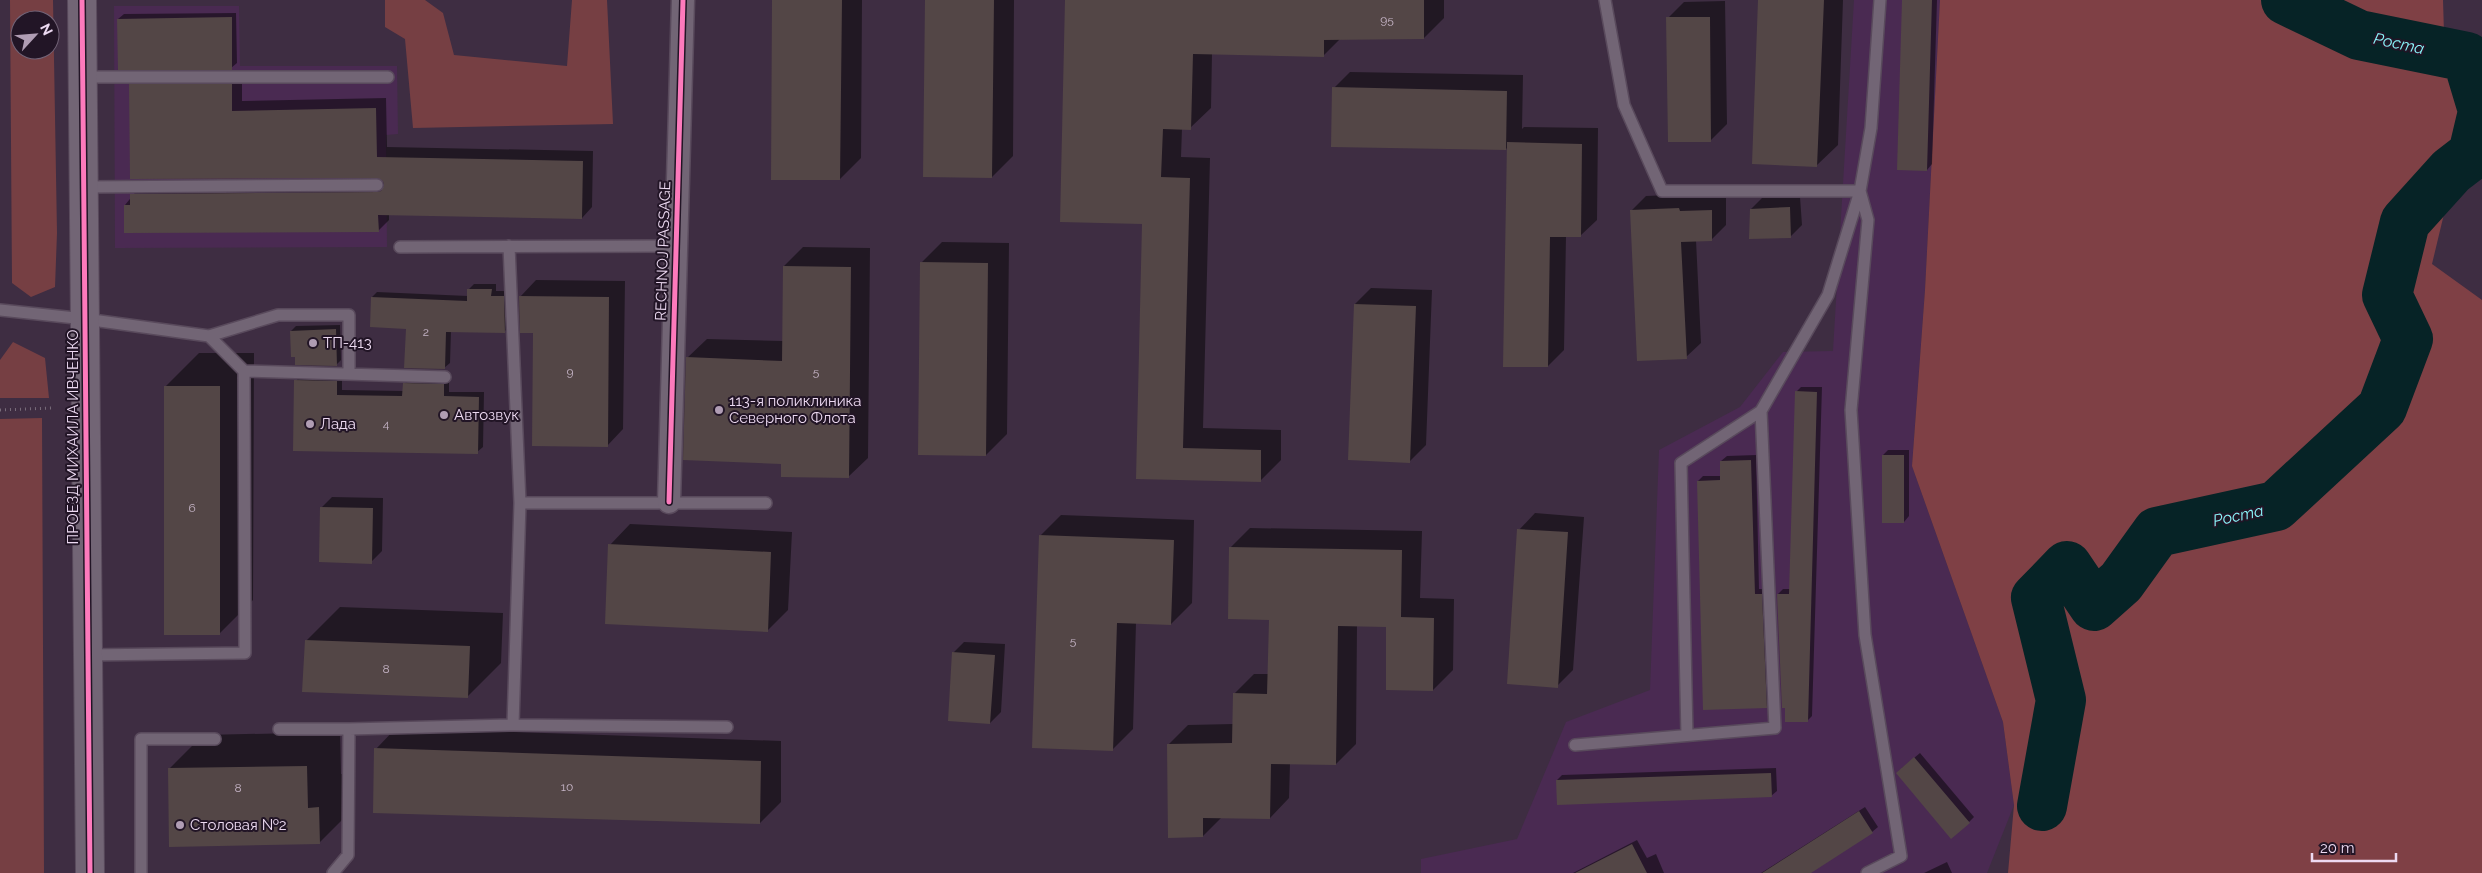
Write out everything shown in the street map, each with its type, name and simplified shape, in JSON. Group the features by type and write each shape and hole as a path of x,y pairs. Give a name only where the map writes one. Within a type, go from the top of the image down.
{"street":[{"name":"ПРОЕЗД МИХАИЛА ИВЧЕНКО","path":"82,0 90,873"},
{"name":"RECHNOJ PASSAGE","path":"668,502 683,0"}],"lane":[{"path":"1605,0 1624,105 1662,191 1860,191"},
{"path":"1687,735 1681,463 1761,411 1828,295 1860,191 1871,128 1880,0"},
{"path":"83,77 388,77"},
{"path":"84,187 377,185"},
{"path":"1860,191 1868,220 1851,410 1863,606 1865,635 1901,856 1867,873"},
{"path":"509,246 520,504 513,725"},
{"path":"400,247 675,246"},
{"path":"0,310 85,319 210,336 278,315 349,315 349,374"},
{"path":"87,655 245,653 244,371 210,336"},
{"path":"244,371 445,377"},
{"path":"1575,745 1775,728 1761,411"},
{"path":"520,504 766,503"},
{"path":"279,729 513,725 726,727"},
{"path":"333,873 348,855 349,729"},
{"path":"141,873 141,739 214,739"}],"path":[{"path":"0,410 52,408"}],"shaded area":[{"path":"10,0 53,0 53,10 10,10"},
{"path":"385,0 425,0 443,13 454,55 567,66 572,0 607,0 613,124 413,128 405,39 385,27"},
{"path":"1854,0 1940,0 1925,290 1912,466 2003,722 2014,805 1987,873 1421,873 1421,859 1517,839 1566,722 1650,690 1659,450 1740,407 1783,352 1833,351"},
{"path":"1940,0 2443,0 2444,33 2466,100 2461,143 2432,264 2482,300 2482,873 2008,873 2014,805 2003,722 1912,466 1925,290"},
{"path":"114,6 239,6 240,66 397,66 398,134 386,135 387,247 115,248"},
{"path":"10,60 54,60 57,233 55,287 31,297 12,283"},
{"path":"13,342 45,358 49,398 0,398 0,360"},
{"path":"42,418 44,873 0,873 0,419"}],"building":[{"path":"772,0 842,0 840,180 771,180"},
{"path":"925,0 994,0 992,178 923,177"},
{"path":"1065,0 1424,0 1424,39 1324,40 1324,57 1193,54 1191,130 1163,129 1161,177 1190,178 1183,448 1261,450 1261,482 1136,479 1142,224 1060,222"},
{"path":"1758,0 1824,0 1817,167 1752,164"},
{"path":"1902,0 1932,0 1927,171 1897,170"},
{"path":"232,17 232,70 118,70 117,19"},
{"path":"1666,17 1710,17 1711,142 1668,142"},
{"path":"129,84 232,84 232,111 376,108 377,157 583,161 582,219 378,215 379,232 124,233 124,205 130,205 130,194 377,192 381,191 384,185 383,181 377,178 130,179"},
{"path":"1332,87 1507,91 1506,150 1331,147"},
{"path":"1507,142 1582,144 1581,237 1550,237 1548,367 1503,367"},
{"path":"1790,207 1791,238 1749,239 1750,209"},
{"path":"1679,208 1680,211 1712,210 1712,241 1681,242 1687,359 1637,361 1630,210"},
{"path":"920,262 988,263 986,456 918,455"},
{"path":"783,266 851,267 849,478 781,477 781,464 683,460 686,357 782,361"},
{"path":"467,289 492,289 491,296 504,296 505,333 446,332 445,369 404,368 406,329 370,327 371,297 467,301"},
{"path":"519,296 609,297 608,447 532,446 533,333 520,333"},
{"path":"1354,304 1416,306 1410,463 1348,460"},
{"name":"ТП-413","path":"336,329 337,366 295,365 295,357 291,357 290,331"},
{"path":"294,380 337,381 337,395 402,396 403,383 444,384 444,396 479,397 478,454 293,451"},
{"path":"164,386 220,386 220,635 164,635"},
{"path":"1795,391 1817,392 1808,722 1785,722 1785,708 1782,708 1777,594 1789,594"},
{"path":"1882,455 1904,455 1904,523 1882,523"},
{"path":"1751,460 1755,594 1762,594 1767,708 1703,710 1697,481 1720,480 1720,461"},
{"path":"320,507 373,508 372,564 319,562"},
{"path":"1517,529 1568,532 1558,688 1507,684"},
{"path":"1039,535 1174,540 1171,625 1117,623 1113,751 1032,748"},
{"path":"608,544 771,552 768,632 605,624"},
{"path":"1229,547 1402,550 1401,617 1434,618 1433,691 1386,690 1386,627 1338,626 1336,765 1271,764 1270,819 1203,818 1203,837 1168,838 1167,744 1232,743 1233,693 1267,694 1269,620 1228,619"},
{"path":"305,640 470,646 468,698 302,692"},
{"path":"952,652 995,655 990,724 948,721"},
{"path":"374,748 761,761 760,824 373,813"},
{"path":"1914,757 1970,823 1951,839 1896,773"},
{"path":"307,766 308,808 319,807 320,844 169,847 168,768"},
{"path":"1771,773 1772,797 1557,805 1556,780"},
{"path":"1859,811 1873,833 1811,873 1762,873"},
{"path":"1632,844 1647,873 1575,873"}],"waterway":[{"name":"Роста","path":"2286,0 2359,35 2467,57 2482,107"},
{"name":"Роста","path":"2042,806 2061,700 2036,598 2067,566 2094,606 2121,582 2157,532 2276,506 2382,408 2408,339 2387,295 2405,222 2451,171 2473,154 2482,116"}],"cycle path":[{"path":"82,0 90,873"},
{"path":"669,502 683,0"}],"place":[{"name":"ТП-413","path":"313,343"},
{"name":"113-я поликлиника Северного Флота","path":"719,410"},
{"name":"Автозвук","path":"444,415"},
{"name":"Лада","path":"310,424"},
{"name":"Столовая №2","path":"180,825"}]}
